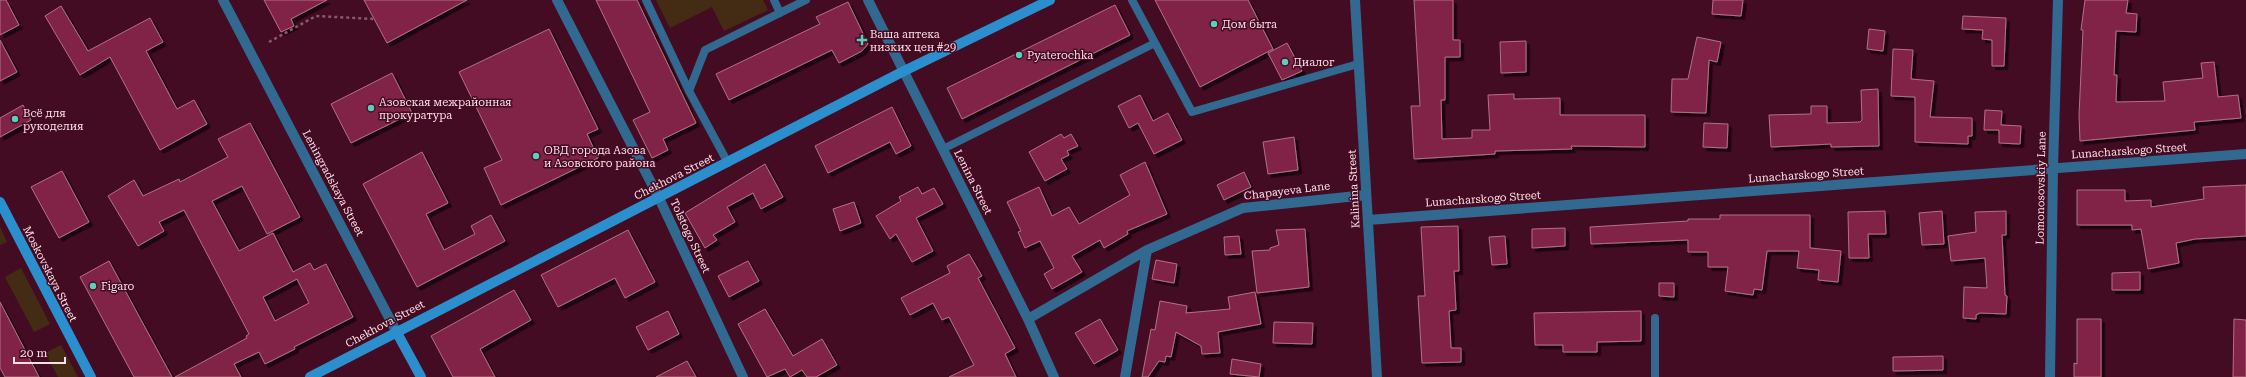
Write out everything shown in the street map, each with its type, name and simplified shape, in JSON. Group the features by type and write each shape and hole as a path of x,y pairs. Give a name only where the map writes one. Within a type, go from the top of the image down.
{"main road":[{"name":"Chekhova Street","path":"310,377 904,71 1050,0"},
{"name":"Moskovskaya Street","path":"0,202 91,377"},
{"name":"Leningradskaya Street","path":"396,332 421,377"}],"street":[{"name":"Leningradskaya Street","path":"223,0 396,332"},
{"name":"Tolstogo Street","path":"557,0 659,198 743,377"},
{"name":"Lenina Street","path":"868,0 1028,319 1054,377"},
{"name":"Kalinina Street","path":"1355,0 1377,377"},
{"name":"Lomonosovskiy Lane","path":"2050,377 2053,169 2058,0"},
{"name":"Lunacharskogo Street","path":"1368,220 2246,154"},
{"name":"Chapayeva Lane","path":"1028,319 1147,250 1243,208 1366,195"},
{"path":"1125,377 1147,250"}],"lane":[{"path":"646,0 689,91 728,163"},
{"path":"774,0 780,13"},
{"path":"689,91 705,50 806,0"},
{"path":"1132,0 1192,112 1358,64"},
{"path":"943,149 1155,43"},
{"path":"1655,318 1655,377"}],"path":[{"path":"269,42 316,16 374,19"}],"shaded area":[{"path":"656,0 763,0 768,10 724,31 712,7 670,28"},
{"path":"0,227 7,242 0,245"},
{"path":"21,268 50,324 34,332 5,277"},
{"path":"61,345 78,377 58,377 45,353"}],"building":[{"path":"0,0 6,0 19,25 0,35"},
{"path":"264,0 327,0 291,19 294,26 281,32"},
{"path":"364,0 467,0 387,43"},
{"path":"596,0 637,0 696,123 663,139 668,150 652,158 633,120 650,112"},
{"name":"Дом быта","path":"1155,0 1248,0 1273,49 1200,87"},
{"path":"1414,0 1453,0 1453,40 1460,40 1460,57 1445,57 1445,100 1441,100 1442,139 1472,138 1472,130 1490,130 1488,95 1514,94 1514,99 1560,98 1560,115 1645,115 1645,147 1571,146 1572,149 1495,151 1495,154 1414,159 1411,106 1420,106"},
{"path":"1713,0 1743,0 1741,16 1712,14"},
{"path":"2085,0 2128,0 2126,13 2137,14 2136,32 2116,31 2114,75 2117,75 2116,102 2165,101 2163,82 2203,78 2201,63 2214,62 2218,97 2238,95 2241,118 2194,122 2195,130 2080,141 2079,115 2083,30 2081,30"},
{"path":"848,2 868,44 862,51 839,63 832,50 729,100 716,74 820,24 816,17"},
{"path":"1115,5 1130,35 962,119 947,88"},
{"path":"61,6 88,51 150,18 163,42 146,51 177,109 194,100 207,124 160,150 110,57 80,75 45,16"},
{"path":"1963,16 2006,18 2004,66 1992,66 1992,40 1982,39 1983,30 1962,29"},
{"path":"549,29 598,129 587,134 598,158 501,205 484,168 502,160 459,72"},
{"path":"1869,29 1885,31 1883,51 1867,49"},
{"path":"1697,37 1721,42 1717,62 1709,60 1706,113 1671,112 1672,79 1688,79"},
{"path":"0,40 17,72 0,81"},
{"path":"1526,41 1526,72 1501,73 1500,42"},
{"name":"Диалог","path":"1287,43 1302,71 1282,80 1268,53"},
{"path":"1893,49 1913,50 1911,79 1934,81 1930,117 1972,118 1972,136 1968,136 1968,144 1915,142 1915,97 1891,96"},
{"name":"Азовская межрайонная прокуратура","path":"392,73 412,113 351,143 331,104"},
{"path":"1878,89 1879,146 1831,147 1831,144 1771,147 1769,115 1811,114 1811,106 1827,106 1827,123 1860,122 1862,120 1861,90"},
{"path":"1140,95 1153,121 1168,113 1182,140 1154,154 1138,123 1129,128 1118,106"},
{"name":"Всё для рукоделия","path":"23,105 31,120 0,137 0,118"},
{"path":"892,107 911,146 896,154 890,142 828,173 815,146"},
{"path":"1985,110 2002,111 2001,125 2021,126 2020,144 1999,143 1999,130 1984,130"},
{"path":"250,123 300,217 267,234 242,186 212,201 239,251 273,233 293,272 310,263 314,270 326,264 353,317 294,347 295,349 265,364 259,352 234,364 241,377 175,377 247,338 246,336 249,334 184,210 159,222 164,231 138,246 108,196 134,180 143,196 179,179 180,182 228,157 218,139","holes":["297,279 309,303 275,321 263,297"]},
{"path":"1704,123 1728,124 1727,148 1703,147"},
{"path":"1061,134 1064,138 1071,134 1078,146 1067,151 1069,155 1061,159 1067,169 1045,181 1029,152"},
{"path":"1294,137 1298,170 1268,174 1263,142"},
{"path":"422,152 448,203 426,214 444,250 475,234 471,226 491,215 505,241 417,287 363,184"},
{"path":"1145,162 1167,214 1127,231 1128,234 1104,248 1100,240 1072,256 1082,272 1052,289 1044,274 1054,268 1040,241 1025,248 1018,232 1021,231 1007,202 1039,187 1052,216 1069,207 1079,224 1130,195 1120,175"},
{"path":"765,164 783,197 761,209 753,193 727,207 735,222 713,235 717,240 705,248 685,213"},
{"path":"62,171 89,222 59,238 31,187"},
{"path":"1244,172 1251,187 1224,200 1217,185"},
{"path":"2246,185 2246,236 2195,239 2176,243 2179,263 2148,269 2141,229 2132,230 2132,225 2077,225 2077,190 2125,190 2125,201 2151,200 2151,207 2204,199 2203,187"},
{"path":"918,187 922,194 934,188 943,204 916,218 933,251 912,262 896,234 890,239 876,216 901,201 899,197"},
{"path":"854,202 861,223 840,231 833,209"},
{"path":"1885,211 1886,234 1868,234 1869,258 1849,258 1848,212"},
{"path":"1942,211 1944,244 1922,245 1919,213"},
{"path":"2006,211 2006,235 2002,235 2005,295 2007,296 2006,314 1980,313 1976,315 1976,319 1963,318 1964,287 1987,288 1985,258 1951,261 1948,236 1976,232 1975,212"},
{"path":"1720,215 1810,215 1810,248 1841,251 1838,282 1818,280 1819,270 1797,268 1799,251 1767,251 1762,290 1754,289 1753,295 1725,291 1728,267 1708,267 1708,252 1688,252 1688,240 1591,244 1590,227 1688,221 1688,219 1720,219"},
{"path":"1458,226 1459,271 1454,271 1456,310 1449,311 1451,348 1461,348 1461,362 1422,363 1418,296 1425,296 1421,227"},
{"path":"1565,228 1565,246 1532,248 1532,229"},
{"path":"1305,229 1309,287 1257,293 1252,251 1270,250 1270,248 1279,245 1276,230"},
{"path":"628,230 655,282 625,298 615,278 558,307 541,275"},
{"path":"1239,236 1241,254 1225,255 1224,237"},
{"path":"1505,236 1507,264 1492,265 1489,237"},
{"path":"969,254 982,276 978,278 1015,348 1005,354 1016,377 949,377 974,365 949,317 942,320 933,303 910,315 901,298 950,273 947,266"},
{"path":"1156,260 1177,264 1174,283 1152,279"},
{"path":"109,261 172,377 134,377 80,277"},
{"path":"748,261 759,281 729,297 718,276"},
{"path":"2140,272 2140,290 2112,290 2112,273"},
{"path":"1659,283 1674,283 1674,297 1659,296"},
{"path":"514,290 531,320 480,349 495,377 453,377 431,336"},
{"path":"1255,292 1261,324 1218,332 1220,353 1202,354 1201,346 1176,332 1171,357 1166,356 1165,362 1159,361 1148,377 1142,377 1151,329 1155,330 1160,301 1187,306 1186,313 1230,309 1228,297"},
{"path":"0,302 39,377 5,377 0,368"},
{"path":"765,309 793,356 822,339 837,365 816,377 807,377 802,370 790,377 785,369 767,377 738,324"},
{"path":"668,311 679,334 648,350 636,327"},
{"path":"1641,311 1641,341 1597,342 1597,352 1563,352 1563,345 1535,345 1534,313"},
{"path":"1100,319 1118,350 1094,364 1075,333"},
{"path":"2077,319 2101,319 2101,377 2074,377 2074,363 2077,364"},
{"path":"2234,319 2246,320 2246,377 2233,377"},
{"path":"1274,322 1313,323 1312,344 1273,343"},
{"path":"1943,356 1943,370 1893,371 1893,357"},
{"path":"1232,359 1261,364 1259,377 1230,374"},
{"path":"687,361 696,377 656,377"}],"place":[{"name":"Дом быта","path":"1214,24"},
{"name":"Ваша аптека низких цен #29","path":"862,40"},
{"name":"Pyaterochka","path":"1019,55"},
{"name":"Диалог","path":"1285,62"},
{"name":"Азовская межрайонная прокуратура","path":"371,108"},
{"name":"Всё для рукоделия","path":"15,119"},
{"name":"ОВД города Азова и Азовского района","path":"536,156"},
{"name":"Figaro","path":"93,286"}]}
